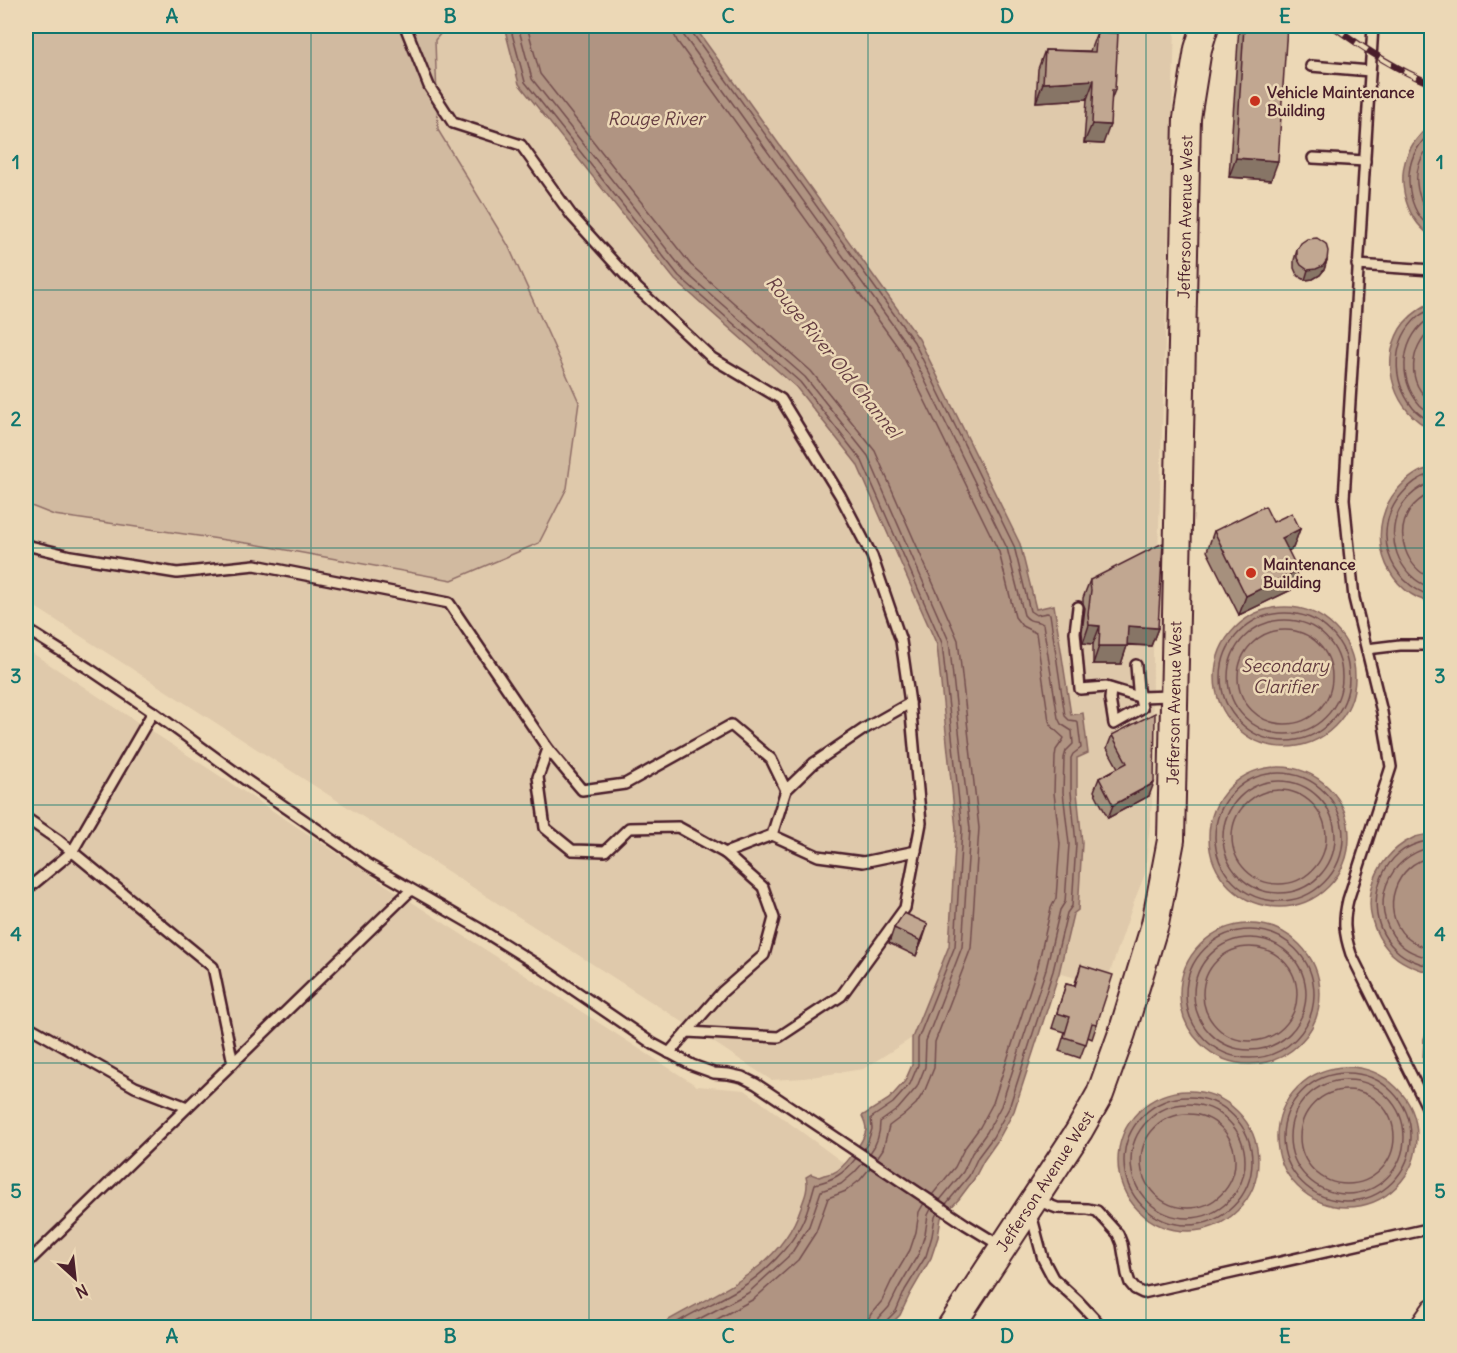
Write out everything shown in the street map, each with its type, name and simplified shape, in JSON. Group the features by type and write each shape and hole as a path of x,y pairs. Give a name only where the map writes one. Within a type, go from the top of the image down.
{"main road":[{"name":"Jefferson Avenue West","path":"950,1328 1079,1131 1100,1094 1122,1033 1155,924 1171,840 1187,118 1198,50 1205,26"}],"street":[{"path":"1418,1328 1431,1308"}],"lane":[{"path":"405,26 429,86 453,123 521,145 572,216 637,288 712,358 781,399 840,495 872,556 901,641 910,703 921,823 905,908 841,996 779,1037 687,1032"},
{"path":"1373,26 1344,499 1353,598 1382,712 1391,767 1348,900 1344,925 1351,954 1431,1117"},
{"path":"1311,66 1370,71"},
{"path":"1313,158 1365,161"},
{"path":"1357,265 1431,270"},
{"path":"26,545 71,556 177,573 255,565 449,603 548,749 582,790 625,784 731,725 771,759 786,790"},
{"path":"1078,607 1075,632 1080,689 1106,687 1139,697 1174,696"},
{"path":"26,629 153,712 291,812 369,865 480,929 669,1053 714,1073 742,1077 756,1084 1003,1247"},
{"path":"1367,649 1400,645 1431,645"},
{"path":"1111,689 1110,699 1114,724 1142,708 1136,664"},
{"path":"772,835 786,790 814,763 864,729 910,703"},
{"path":"26,890 72,852 153,712"},
{"path":"548,749 538,777 545,828 572,850 605,850 629,828 678,827 725,853 763,887 774,918 764,955 722,992 669,1053"},
{"path":"26,818 72,852 213,967 233,1063"},
{"path":"725,853 772,835 818,856 864,862 916,850"},
{"path":"26,1264 411,890"},
{"path":"26,1025 135,1087 187,1107"},
{"path":"1103,1328 1053,1278 1041,1252 1032,1203 1057,1208 1097,1211 1118,1234 1130,1283 1143,1293 1431,1228"}],"shaded area":[{"path":"26,26 447,26 435,40 438,130 508,245 579,402 567,488 539,543 452,580 253,544 54,515 26,504"},
{"path":"447,26 504,26 519,84 674,280 796,387 857,464 937,645 956,829 949,946 912,1038 863,1069 804,1078 771,1080 26,601 26,504 54,515 253,544 579,402 508,245 438,130 435,40"},
{"path":"694,26 1175,26 1153,652 1152,803 1145,874 1105,987 1059,973 1073,914 1078,909 1082,843 1077,792 1077,758 1088,753 1083,714 1071,716 1054,605 1036,609 1020,544 919,339"},
{"path":"26,649 697,1086 745,1090 845,1164 833,1173 826,1173 808,1185 796,1221 782,1244 762,1264 741,1281 657,1327 26,1327"}],"water":[{"name":"Rouge River","path":"504,26 694,26 919,339 1020,544 1036,609 1054,605 1071,715 1083,713 1088,753 1077,758 1077,792 1082,843 1078,910 1073,914 1059,973 1014,1111 974,1179 941,1218 931,1258 900,1315 888,1327 657,1327 741,1279 777,1249 791,1230 801,1207 807,1188 806,1177 811,1174 819,1177 833,1173 843,1166 862,1141 866,1128 862,1116 889,1099 905,1081 912,1065 912,1038 949,946 956,829 937,645 857,464 796,387 675,280 519,84"},
{"path":"1431,124 1431,236 1421,228 1408,206 1403,181 1407,156 1415,142"},
{"path":"1431,302 1431,429 1418,421 1400,399 1391,372 1391,357 1400,329 1414,314"},
{"path":"1432,468 1431,602 1418,598 1404,589 1394,577 1386,564 1380,534 1382,518 1397,490 1412,476"},
{"name":"Secondary Clarifier","path":"1285,607 1312,612 1335,627 1350,650 1355,677 1350,704 1335,727 1312,742 1285,747 1258,742 1235,727 1220,704 1215,677 1220,650 1235,627 1258,612"},
{"path":"1279,767 1306,772 1329,787 1344,810 1349,837 1344,864 1329,887 1306,902 1279,907 1252,902 1229,887 1214,864 1209,837 1214,810 1229,787 1252,772"},
{"path":"1431,834 1432,973 1430,973 1403,962 1389,951 1378,936 1372,920 1370,904 1377,873 1386,859 1398,847 1413,838"},
{"path":"1250,924 1277,929 1300,944 1315,967 1320,994 1315,1021 1300,1044 1277,1059 1250,1064 1223,1059 1200,1044 1185,1021 1180,994 1185,967 1200,944 1223,929"},
{"path":"1431,1020 1431,1086 1423,1062 1424,1039"},
{"path":"1347,1067 1374,1072 1397,1087 1412,1110 1417,1137 1412,1164 1397,1187 1374,1202 1347,1207 1320,1202 1297,1187 1282,1164 1277,1137 1282,1110 1297,1087 1320,1072"},
{"path":"1188,1091 1215,1096 1238,1111 1253,1134 1258,1161 1253,1188 1238,1211 1215,1226 1188,1231 1161,1226 1138,1211 1123,1188 1118,1161 1123,1134 1138,1111 1161,1096"}],"building":[{"name":"Vehicle Maintenance Building","path":"1244,26 1287,26 1278,161 1236,158"},
{"path":"1097,32 1118,33 1115,90 1112,90 1110,125 1092,124 1094,80 1043,83 1045,50 1095,52"},
{"path":"1317,238 1326,244 1327,260 1323,266 1308,270 1297,258 1297,250 1307,239"},
{"name":"Maintenance Building","path":"1265,506 1273,522 1292,513 1300,529 1282,538 1298,570 1246,596 1214,531"},
{"path":"1163,543 1158,628 1128,626 1127,646 1099,646 1100,626 1089,625 1090,580"},
{"path":"1155,713 1154,783 1113,805 1099,778 1127,763 1112,735"},
{"path":"904,913 928,924 921,941 894,928"},
{"path":"1081,965 1113,975 1097,1024 1092,1023 1086,1044 1064,1037 1070,1017 1057,1013 1066,984 1075,986"}],"railway":[{"path":"1333,26 1380,58 1432,84"}],"place":[{"name":"Vehicle Maintenance Building","path":"1255,101"},
{"name":"Maintenance Building","path":"1251,573"}],"water label":[{"name":"Rouge River Old Channel","path":"833,357"}]}
